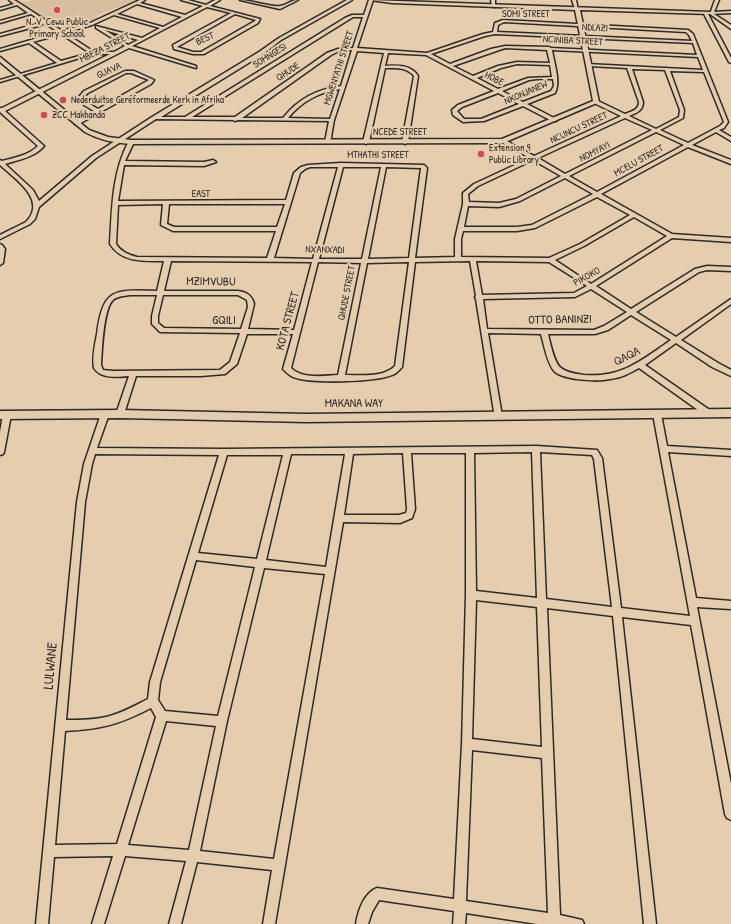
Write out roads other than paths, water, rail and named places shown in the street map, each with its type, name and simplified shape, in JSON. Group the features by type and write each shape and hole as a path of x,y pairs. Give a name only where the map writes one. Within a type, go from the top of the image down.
{"street":[{"path":"12,0 93,54"},
{"path":"0,50 91,24 143,0"},
{"name":"BEST","path":"183,0 256,18 258,20 202,52 193,53 174,47 234,13"},
{"name":"MBEZA STREET","path":"1,110 40,92 218,0"},
{"path":"242,0 280,8 296,0"},
{"path":"36,206 94,157 153,118 264,50 276,41 350,0"},
{"path":"372,0 577,9 709,13 731,12"},
{"name":"MGWENYATHI STREET","path":"328,142 332,120 365,16 372,0"},
{"path":"493,0 494,6"},
{"path":"574,0 596,102 687,145 731,162"},
{"path":"709,13 717,0"},
{"path":"137,3 186,17"},
{"path":"0,9 18,4"},
{"path":"0,22 32,13"},
{"path":"709,13 731,27"},
{"path":"709,13 731,62"},
{"path":"114,14 164,28"},
{"name":"SOMNGESI","path":"187,118 346,19 352,16 365,16"},
{"path":"0,35 45,22"},
{"name":"SOMI STREET","path":"355,50 426,54 484,35 495,33 496,25 500,22 580,24 685,30"},
{"path":"91,24 128,46 194,67"},
{"path":"96,27 141,39"},
{"name":"MCELU STREET","path":"460,229 530,228 596,195 722,127 726,122 704,70 691,34 685,30"},
{"name":"NDLAZI","path":"495,33 693,42"},
{"path":"29,41 60,63"},
{"name":"NCINIBA STREET","path":"449,66 502,48 549,48 699,56"},
{"name":"NKONJANEW","path":"498,91 456,108 454,111 455,114 464,121 487,119 550,94 555,90 549,48"},
{"name":"QHUDE","path":"235,120 329,54 342,50 355,50"},
{"path":"0,81 101,52 114,53"},
{"path":"366,142 386,52"},
{"name":"HOBE","path":"426,54 554,120"},
{"name":"NCEDE STREET","path":"0,60 92,134 102,138 130,142 503,141 596,102"},
{"path":"473,78 517,63 552,64"},
{"path":"589,64 704,70"},
{"path":"382,67 413,71 416,76 404,142"},
{"name":"NCUNCU STREET","path":"466,204 465,194 476,185 638,110 641,106 629,67"},
{"name":"NOMYAYI","path":"466,204 507,204 524,198 681,118 683,114 667,69"},
{"name":"GUAVA","path":"77,122 149,83 152,80 132,72 125,72 83,94 81,97 86,104 97,111"},
{"path":"498,91 532,78 554,78"},
{"path":"285,119 291,111 320,92 343,86"},
{"path":"0,237 28,223 32,219 36,206 36,200 31,191 1,162 32,153 38,150 41,146 1,110"},
{"path":"153,118 332,120"},
{"path":"715,130 731,139"},
{"path":"503,141 596,195 671,236 731,240"},
{"name":"NXANXADI","path":"130,142 122,163 115,203 113,244 116,249 126,256 137,259 364,261 458,259 550,260 582,245 634,215"},
{"path":"122,163 204,164 213,162"},
{"name":"MTHATHI STREET","path":"270,260 297,173 302,167 309,165 418,165 424,168 398,367"},
{"name":"KOTA STREET","path":"341,166 287,369 293,374 304,378 341,378 386,375 394,372 398,367"},
{"name":"QHUDE STREET","path":"341,378 384,166"},
{"name":"EAST","path":"115,203 288,202"},
{"path":"166,203 164,225 173,229 279,229"},
{"path":"458,259 460,229 466,204"},
{"path":"464,215 477,229"},
{"name":"PIKOKO","path":"478,297 570,296 592,286 671,236"},
{"path":"0,246 2,249 0,263"},
{"path":"160,293 168,259"},
{"path":"473,259 498,416"},
{"path":"550,260 715,365 731,373"},
{"name":"OTTO BANINZI","path":"484,331 595,332 606,328 697,270 707,268 731,269"},
{"name":"GQILI","path":"160,293 155,316 155,324 162,330 296,332"},
{"name":"MZIMVUBU","path":"160,293 245,294 252,303 233,364 222,372 133,374 104,373 97,367 106,304 108,300 117,296 160,293"},
{"name":"QAQA","path":"544,332 554,365 558,370 566,374 588,378 610,377 640,365 675,339 731,302"},
{"path":"640,365 708,413"},
{"path":"120,414 133,374"},
{"name":"MAKANA WAY","path":"4,415 120,414 307,418 731,413"},
{"name":"LULWANE","path":"42,924 76,543 85,476 105,414"},
{"path":"657,414 731,814"},
{"path":"0,452 4,415"},
{"path":"92,451 349,452 536,449 591,451 597,455 617,611 650,924"},
{"path":"536,449 554,922"},
{"path":"663,449 729,453 731,461"},
{"path":"339,518 400,518 409,515 411,509 406,450"},
{"path":"459,924 467,744 471,595 470,450"},
{"path":"222,721 162,716 156,710 153,702 154,682 194,556 224,452"},
{"path":"176,924 193,856 222,721 288,452"},
{"path":"269,924 278,865 330,572 349,452"},
{"path":"194,556 330,572"},
{"path":"471,595 695,621"},
{"path":"691,602 731,605"},
{"path":"60,726 93,724 111,721 125,716 153,702"},
{"path":"98,924 162,716"},
{"path":"467,744 548,753"},
{"path":"49,850 120,850 278,865"},
{"path":"362,924 368,906 377,894 554,922 578,924"}],"place":[{"name":"N. V. Cewu Public Primary School","path":"57,10"},
{"name":"Nederduitse Gereformeerde Kerk in Afrika","path":"63,100"},
{"name":"ZCC Makhanda","path":"44,115"},
{"name":"Extension 9 Public Library","path":"481,154"}]}
